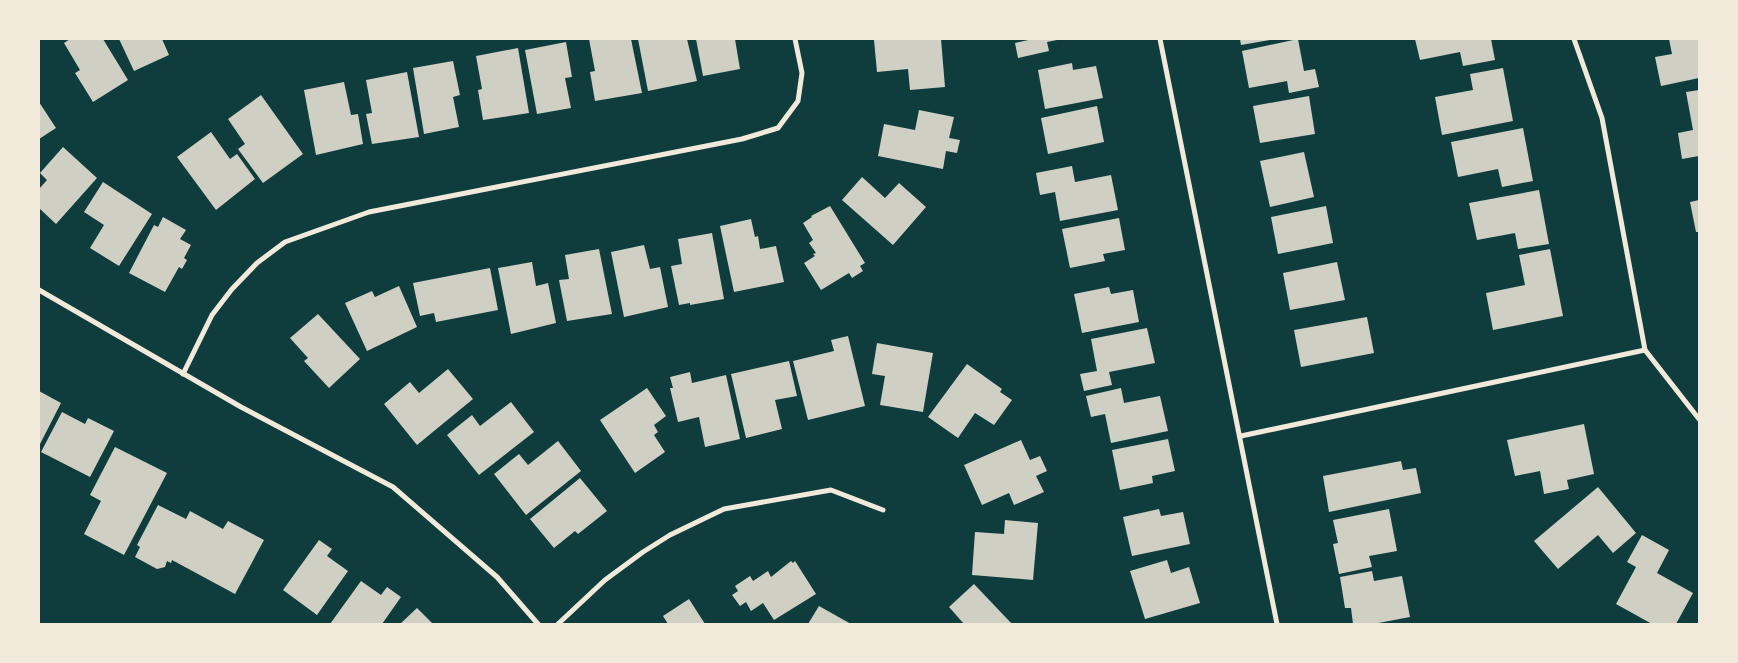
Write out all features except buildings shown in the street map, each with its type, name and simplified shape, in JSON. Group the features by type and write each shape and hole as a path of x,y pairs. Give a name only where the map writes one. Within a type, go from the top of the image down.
{"street":[{"path":"183,374 212,315 257,263 285,242 368,212 742,139 778,128 798,101 802,72 795,39"},
{"path":"1160,39 1241,436 1277,624"},
{"path":"1574,39 1602,118 1645,350 1699,419"},
{"path":"39,290 241,407 393,487 497,577 538,624"},
{"path":"1241,436 1645,350"},
{"path":"558,624 606,580 643,552 670,535 724,509 831,490 883,510"}]}
